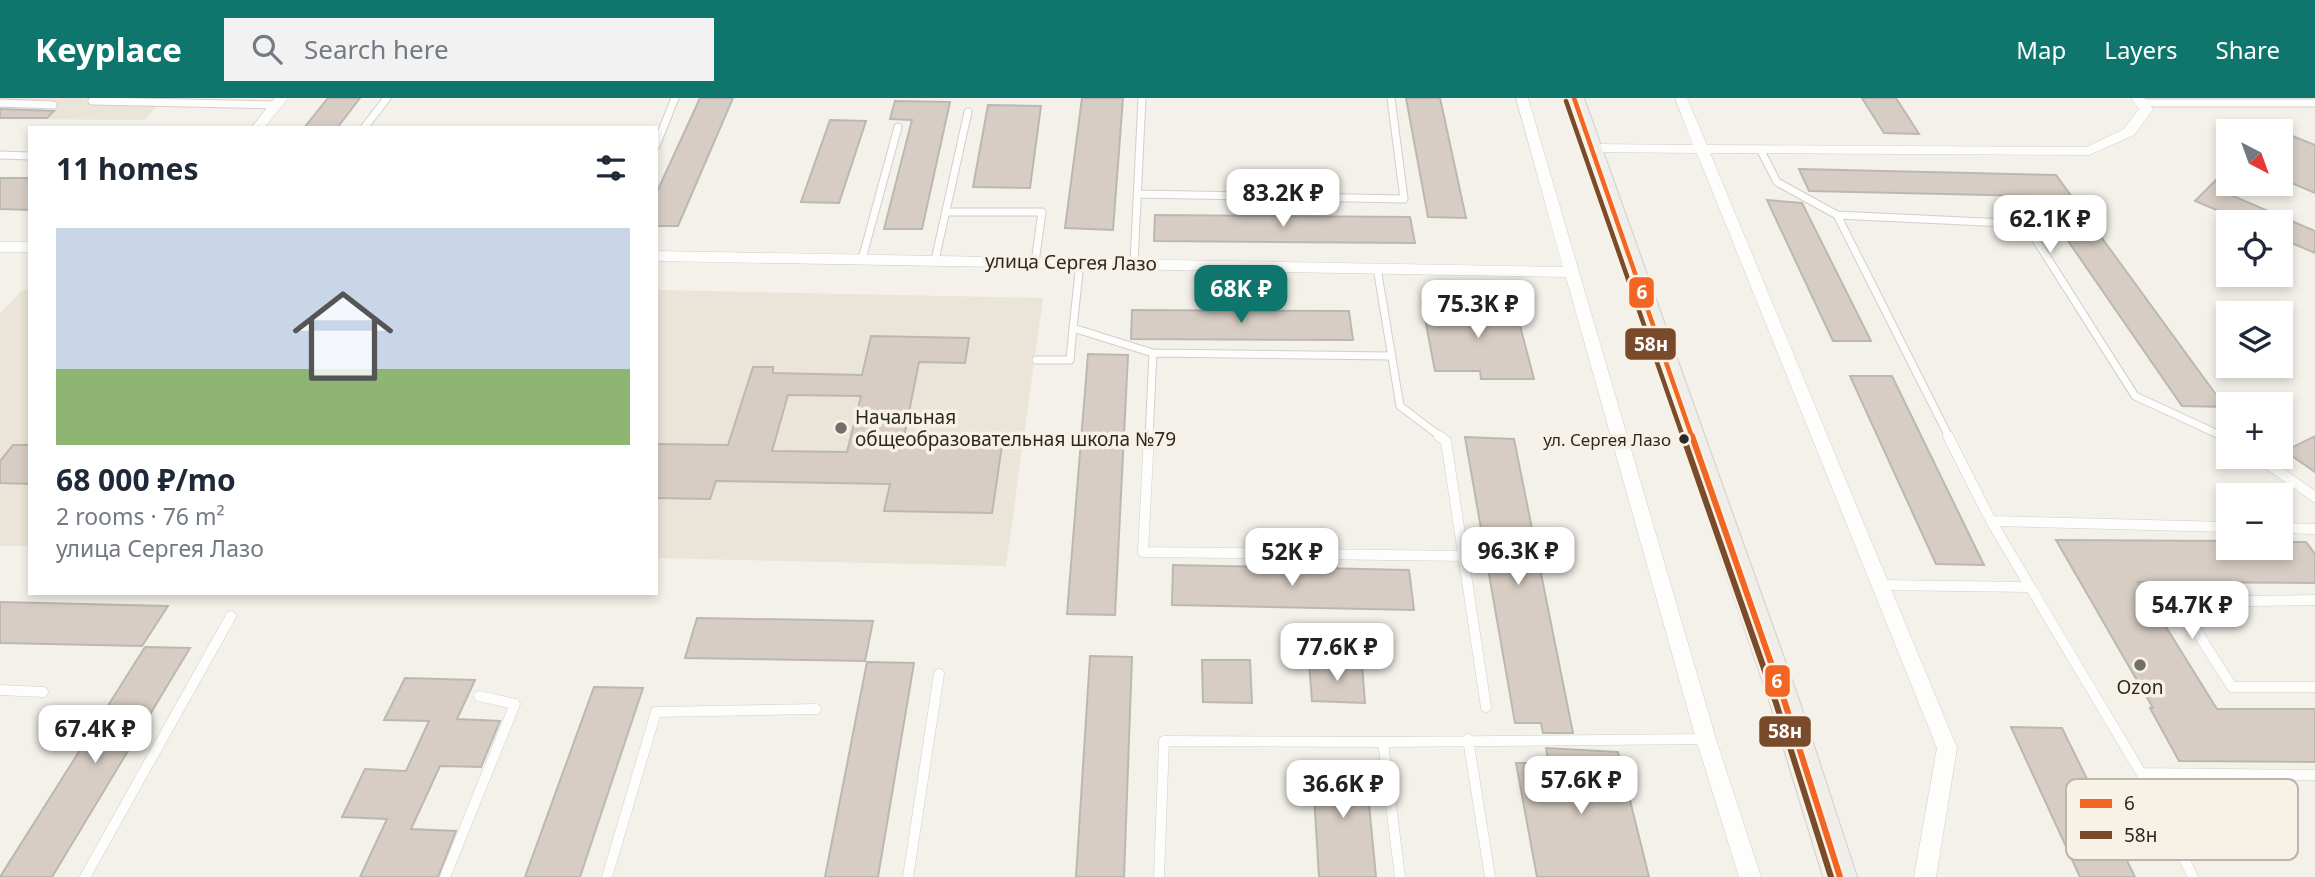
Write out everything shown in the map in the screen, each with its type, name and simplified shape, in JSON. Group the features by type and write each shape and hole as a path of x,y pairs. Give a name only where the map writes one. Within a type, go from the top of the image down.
{"main road":[{"path":"1574,98 1784,700 1840,877"}],"street":[{"path":"1522,98 1706,739 1751,877"},
{"path":"1681,98 1947,748 1925,877"},
{"path":"259,126 279,101"},
{"path":"1592,148 2089,150 2129,132 2146,108 2139,101"},
{"path":"0,247 28,247"},
{"name":"улица Сергея Лазо","path":"658,256 1570,272"}],"lane":[{"path":"95,98 92,101 279,101"},
{"path":"366,126 387,98"},
{"path":"658,141 675,98"},
{"path":"1134,263 1142,98"},
{"path":"1139,194 1404,199 1391,98"},
{"path":"2139,101 2315,103"},
{"path":"0,103 53,105"},
{"path":"935,260 968,112"},
{"path":"862,259 898,127"},
{"path":"1759,149 1777,182 1838,215 2026,224 2135,396 2216,433"},
{"path":"0,155 28,156"},
{"path":"947,212 1042,212 1035,262"},
{"path":"1838,215 1991,521 2144,779"},
{"path":"1036,360 1070,360 1080,262"},
{"path":"1377,268 1400,406 1446,441 1486,707"},
{"path":"1073,328 1153,353 1391,356"},
{"path":"1153,353 1143,552 1465,556"},
{"path":"2275,469 2315,497"},
{"path":"1991,521 2216,527"},
{"path":"2293,528 2315,529"},
{"path":"1881,585 2028,587"},
{"path":"2315,600 2178,602 2232,687 2315,687"},
{"path":"85,877 231,616"},
{"path":"908,877 939,674"},
{"path":"0,690 43,692"},
{"path":"445,877 515,704 479,696"},
{"path":"607,877 656,712 816,709"},
{"path":"1159,877 1164,741 1383,742 1468,739 1608,742 1706,739"},
{"path":"1468,739 1490,877"},
{"path":"1383,742 1400,877"},
{"path":"2141,773 2315,775"},
{"path":"2184,860 2193,877"}],"shaded area":[{"path":"0,98 165,98 144,120 0,119"},
{"path":"22,290 28,290 28,546 0,546 0,314"},
{"name":"Начальная общеобразовательная школа №79","path":"658,290 1043,298 1006,566 658,558"}],"building":[{"path":"328,98 360,98 339,126 306,126"},
{"path":"700,98 733,98 678,226 658,226 658,190"},
{"path":"1082,98 1123,98 1113,230 1065,228"},
{"path":"1406,98 1440,98 1466,218 1428,217"},
{"path":"1862,98 1896,98 1919,134 1884,133"},
{"path":"895,101 950,102 922,229 884,229 912,120 890,119"},
{"path":"988,105 1041,106 1030,188 973,187"},
{"path":"0,109 54,111 47,118 0,118"},
{"path":"830,120 866,121 839,203 801,202"},
{"path":"2293,136 2315,145 2315,193 2293,184"},
{"path":"1799,169 2056,175 2216,395 2216,407 2182,406 2037,196 1809,191"},
{"path":"0,178 28,178 28,210 0,209"},
{"path":"2216,180 2216,196 2233,196 2266,210 2216,210 2195,201"},
{"path":"1767,200 1802,203 1871,341 1833,341"},
{"path":"1155,215 1410,217 1415,243 1154,241"},
{"path":"2293,222 2315,231 2315,253 2293,244"},
{"path":"1422,303 1514,303 1534,379 1481,379 1480,371 1435,371"},
{"path":"1132,310 1349,311 1353,340 1131,339"},
{"path":"871,336 969,338 965,363 919,362 904,437 1003,439 992,513 884,511 890,484 716,481 710,499 658,498 658,444 728,445 753,367 773,367 773,373 862,375","holes":["788,395 861,396 847,452 772,451"]},
{"path":"1088,354 1128,355 1115,615 1067,614"},
{"path":"1850,376 1892,376 1984,565 1936,564"},
{"path":"2315,436 2315,472 2293,457 2293,447"},
{"path":"1465,437 1514,439 1573,733 1543,733 1541,723 1515,723"},
{"path":"13,445 28,445 28,484 0,483 0,461"},
{"path":"2056,540 2216,541 2216,560 2293,560 2293,542 2306,542 2315,554 2315,583 2138,582 2217,709 2315,709 2315,762 2179,761 2150,708 2153,708"},
{"path":"1173,565 1409,570 1414,610 1172,605"},
{"path":"0,602 168,606 142,646 0,643"},
{"path":"697,618 873,621 865,661 685,658"},
{"path":"145,647 190,648 52,877 0,877"},
{"path":"1090,656 1132,657 1124,877 1076,877"},
{"path":"1202,660 1250,660 1252,703 1203,702"},
{"path":"867,662 914,663 878,877 825,877"},
{"path":"1309,663 1362,664 1365,703 1312,701"},
{"path":"405,678 475,680 457,719 500,721 481,767 440,766 411,829 456,831 438,877 360,877 387,819 342,817 365,769 406,771 429,721 384,720"},
{"path":"594,687 643,688 580,877 525,877"},
{"path":"2011,727 2062,728 2087,779 2066,779 2066,847"},
{"path":"1546,748 1618,752 1649,877 1537,877 1516,763 1549,763"},
{"path":"1312,762 1365,763 1376,877 1319,877"},
{"path":"2072,860 2127,860 2135,877 2080,877"}],"transit line":[{"name":"6","path":"1574,98 1784,700 1840,877"},
{"name":"58н","path":"1566,101 1776,703 1831,877"}],"place":[{"name":"Начальная общеобразовательная школа №79","path":"841,428"},
{"name":"ул. Сергея Лазо","path":"1684,439"},
{"name":"Ozon","path":"2140,665"}]}
